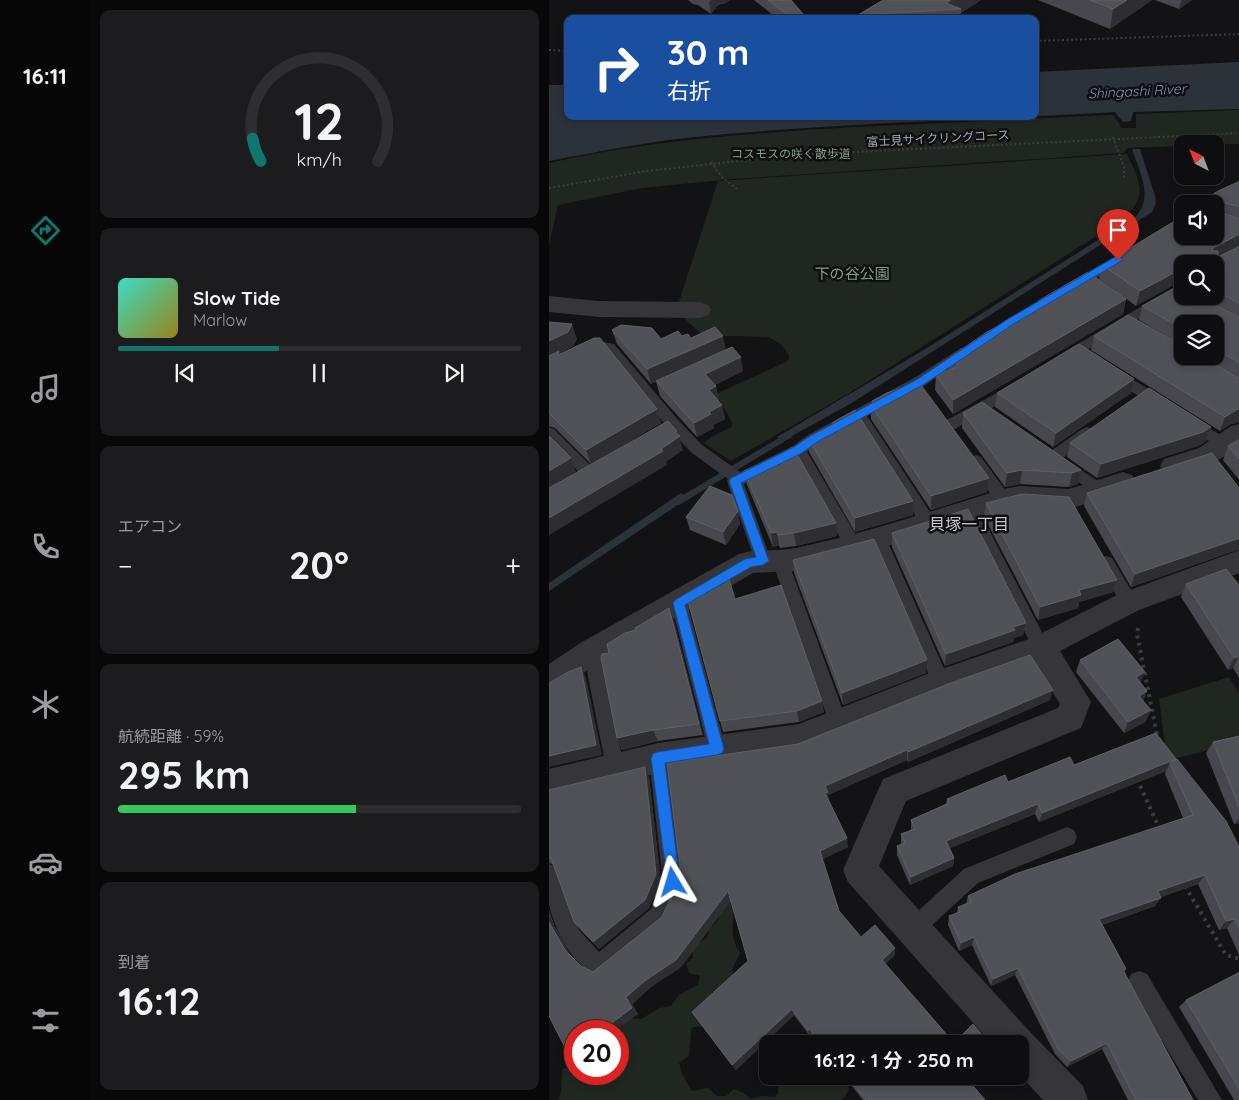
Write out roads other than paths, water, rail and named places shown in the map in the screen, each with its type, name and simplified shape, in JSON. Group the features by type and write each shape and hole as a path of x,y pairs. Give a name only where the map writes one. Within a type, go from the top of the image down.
{"street":[{"path":"549,304 599,309 700,310"},
{"path":"549,681 591,651 749,562 794,560 878,538 1003,499 1020,496 1074,507 1099,489 1223,450"},
{"path":"549,784 657,758 799,738 941,682 1041,646 1129,602 1230,569"},
{"path":"1009,1035 912,930 860,870 894,790 1070,718 1076,702 1041,646"},
{"path":"1029,1057 1069,1100"}],"lane":[{"path":"1061,293 1134,250"},
{"path":"1086,279 1100,289"},
{"path":"1053,364 1174,291"},
{"path":"1122,305 1143,331"},
{"path":"551,363 591,345 609,347 674,425 697,449 735,476"},
{"path":"735,476 798,450 813,439 919,382 976,345"},
{"path":"1077,350 1145,393 1223,450"},
{"path":"950,426 1030,379"},
{"path":"919,382 929,397"},
{"path":"647,393 664,386"},
{"path":"1129,404 1145,393"},
{"path":"982,408 998,418"},
{"path":"940,411 1003,499"},
{"path":"859,415 928,522"},
{"path":"657,434 674,425"},
{"path":"1053,457 1099,425"},
{"path":"549,433 589,473"},
{"path":"1037,446 1099,489"},
{"path":"798,450 853,544"},
{"path":"573,483 606,464"},
{"path":"735,476 735,481 771,561 838,722"},
{"path":"970,509 1041,646"},
{"path":"878,538 941,682"},
{"path":"1099,550 1129,602"},
{"path":"679,603 717,749"},
{"path":"591,651 615,767"},
{"path":"549,874 571,937 598,966 659,916 673,882 657,758"},
{"path":"912,930 971,876 1067,837"},
{"path":"1139,982 1211,1100"}],"water":[{"name":"Shingashi River","path":"1239,62 1239,109 1133,112 1131,121 1123,122 1115,112 1039,116 1039,72"},
{"path":"549,85 564,85 564,120 957,120 852,125 695,137 549,161"},
{"path":"1132,149 1140,149 1155,196 1156,203 1152,212 850,404 781,442 777,437 927,348 1136,216 1144,201 1144,192 1141,175"},
{"path":"681,493 688,498 549,591 549,583"}],"waterway":[{"path":"676,503 789,435"}],"district":[{"name":"貝塚一丁目","path":"969,524"}],"park label":[{"name":"コスモスの咲く散歩道","path":"791,153"},
{"name":"下の谷公園","path":"852,273"}]}
